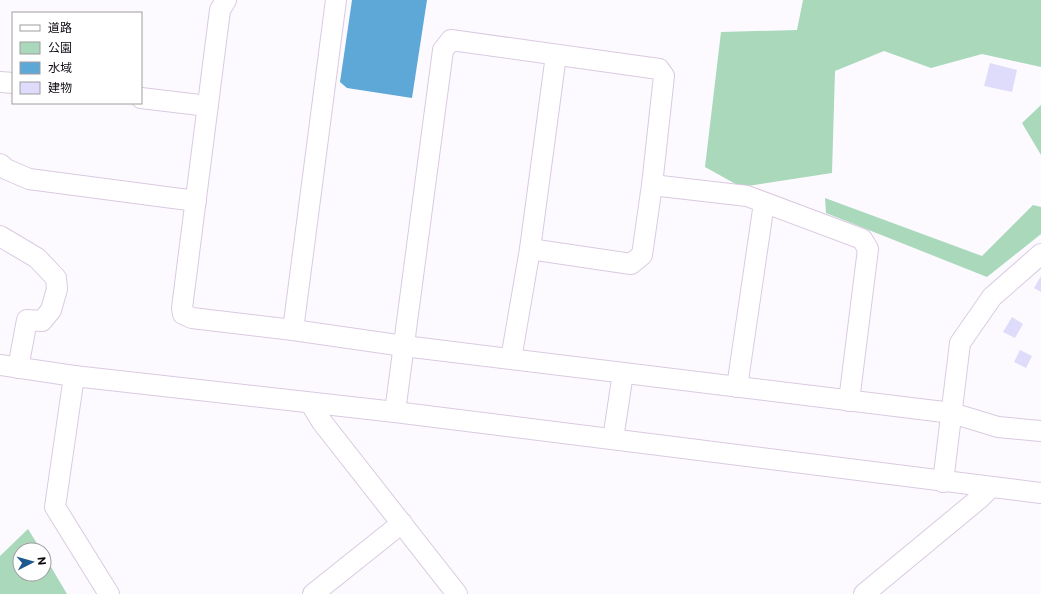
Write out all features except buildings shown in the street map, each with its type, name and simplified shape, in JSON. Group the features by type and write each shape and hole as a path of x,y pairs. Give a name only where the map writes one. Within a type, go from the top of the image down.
{"street":[{"path":"226,0 220,10 182,308 183,314 192,318 293,330 404,346 952,413 998,427 1041,431"},
{"path":"293,330 336,0"},
{"path":"395,412 443,50 451,40 659,69 664,76 652,185 642,255 631,264 530,249"},
{"path":"511,359 530,249 556,55"},
{"path":"0,82 12,83"},
{"path":"142,98 208,106"},
{"path":"0,164 6,169 29,179 196,201"},
{"path":"652,185 747,196 862,239 868,249 849,401"},
{"path":"738,387 764,203"},
{"path":"0,236 37,258 56,278 58,290 51,310 42,321 27,320 9,366 74,376 311,404 395,412 990,488 1041,493"},
{"path":"943,482 960,343 992,297 1041,254"},
{"path":"613,439 623,373"},
{"path":"74,376 55,507 109,594"},
{"path":"311,404 322,422 457,594"},
{"path":"864,594 980,498 990,488"},
{"path":"326,590 402,523"}],"green space":[{"path":"803,0 1041,0 1041,67 982,54 931,68 884,51 835,71 832,173 741,187 705,167 721,32 797,30"},
{"path":"1041,105 1041,155 1022,123"},
{"path":"825,198 982,256 1033,205 1041,207 1041,234 987,277 826,213"},
{"path":"28,529 36,542 15,542"},
{"path":"12,544 12,582 52,582 52,569 67,594 0,594 0,556"}],"water":[{"path":"352,0 427,0 412,98 347,88 340,82"}]}
